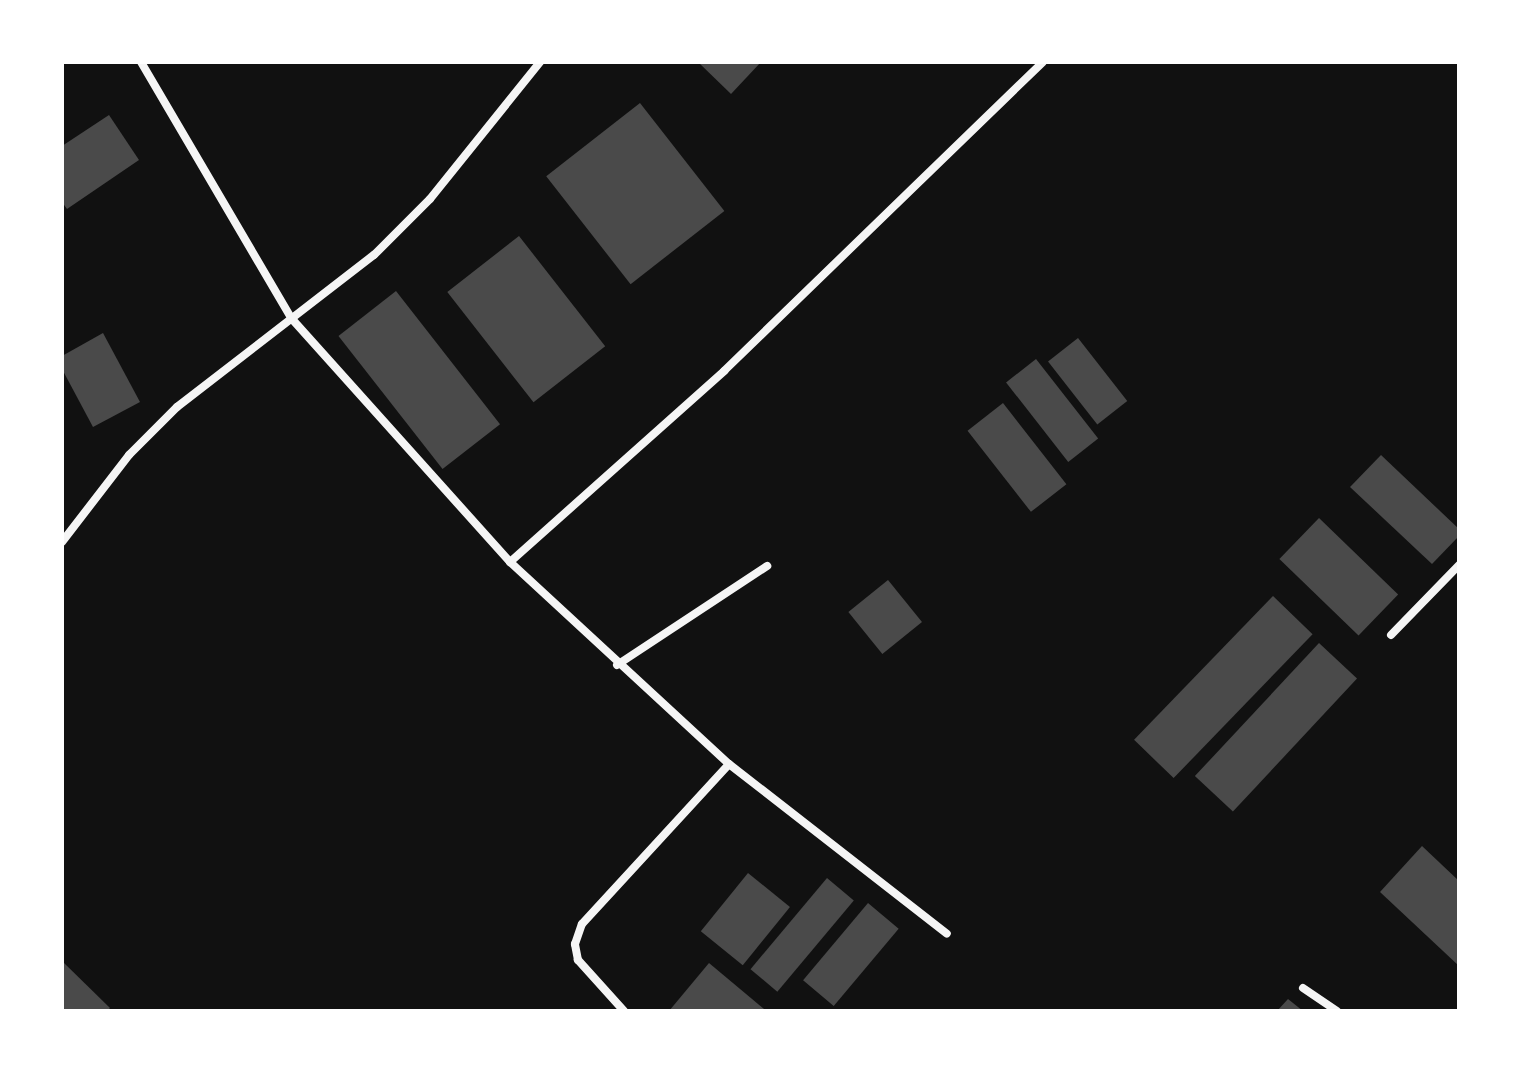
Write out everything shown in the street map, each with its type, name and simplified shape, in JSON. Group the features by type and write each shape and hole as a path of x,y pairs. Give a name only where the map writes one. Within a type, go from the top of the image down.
{"street":[{"path":"141,62 292,319 510,562 617,665 729,764 947,934"},
{"path":"62,542 129,455 177,407 374,255 430,199 540,62"},
{"path":"510,562 724,371 1043,62"},
{"path":"1391,635 1459,565"},
{"path":"617,665 767,566"},
{"path":"624,1011 578,960 575,944 582,924 729,764"},
{"path":"1303,988 1337,1011"}],"building":[{"path":"698,62 761,62 731,94"},
{"path":"640,103 724,211 631,284 546,176"},
{"path":"109,115 139,160 67,209 62,202 62,146"},
{"path":"519,236 605,346 533,402 447,292"},
{"path":"396,291 500,424 443,469 338,336"},
{"path":"103,333 140,402 93,427 62,369 62,356"},
{"path":"1078,338 1127,401 1097,424 1048,361"},
{"path":"1036,359 1098,439 1068,462 1006,382"},
{"path":"1003,403 1066,484 1031,512 968,431"},
{"path":"1381,455 1459,529 1459,536 1432,564 1350,487"},
{"path":"1319,518 1398,594 1359,635 1279,559"},
{"path":"888,580 922,622 882,654 848,612"},
{"path":"1273,596 1313,634 1174,778 1134,740"},
{"path":"1319,643 1357,678 1233,812 1195,776"},
{"path":"1422,846 1459,881 1459,966 1380,892"},
{"path":"748,873 790,907 743,965 701,931"},
{"path":"827,878 854,900 777,992 751,969"},
{"path":"868,903 899,929 834,1006 803,980"},
{"path":"62,961 110,1008 107,1011 62,1011"},
{"path":"709,963 764,1009 669,1011"},
{"path":"1288,999 1303,1011 1277,1011"}]}
